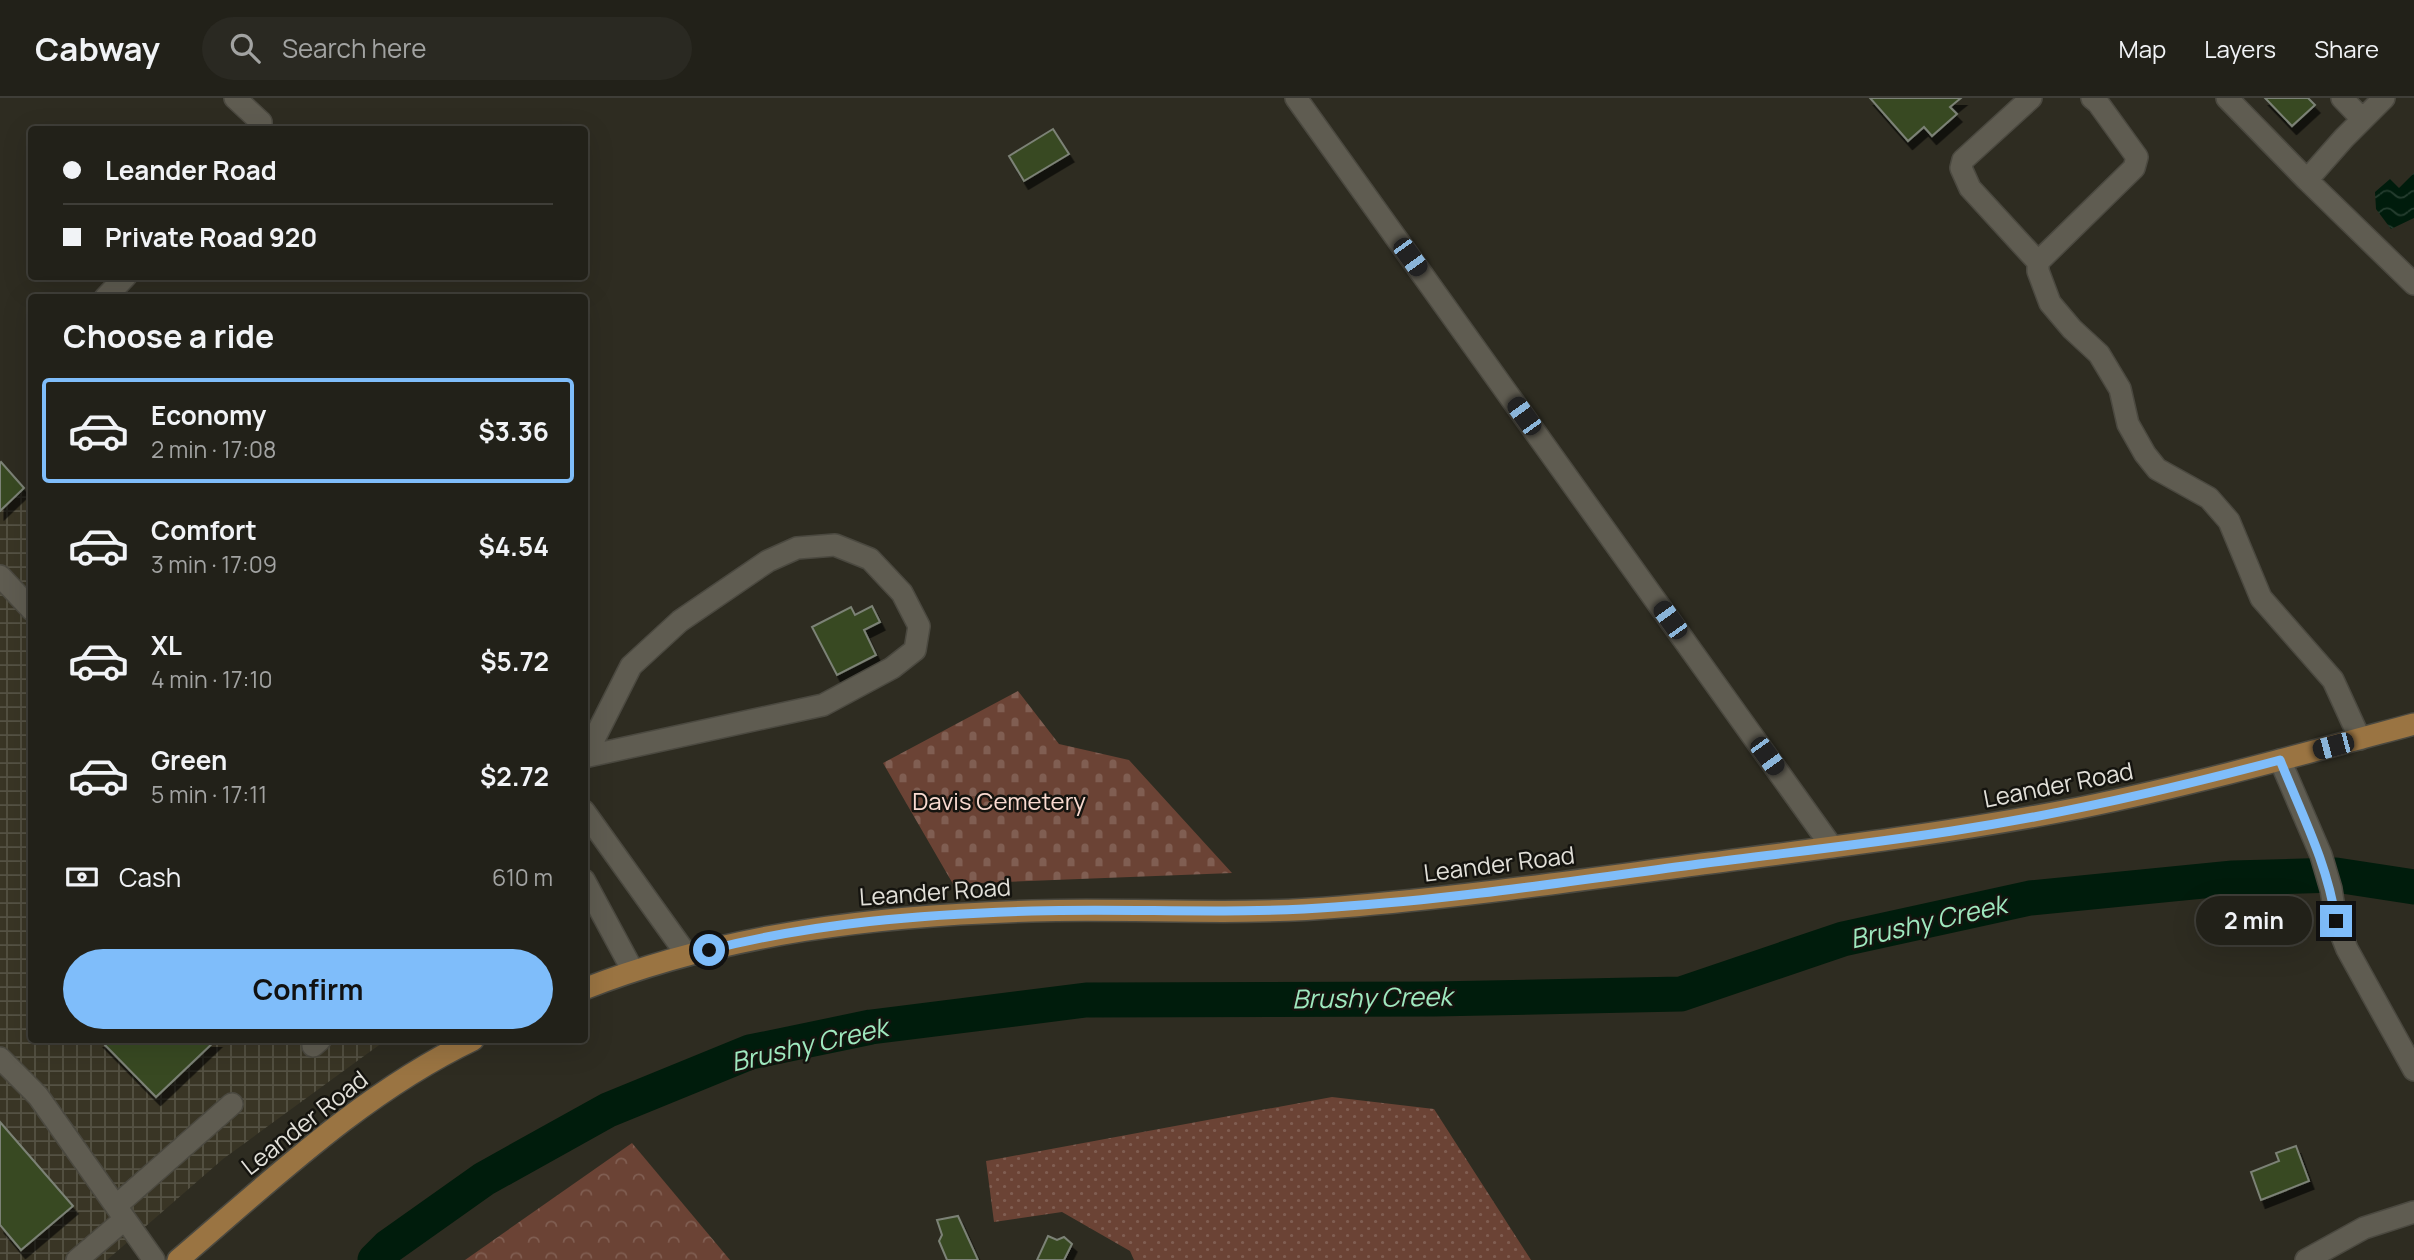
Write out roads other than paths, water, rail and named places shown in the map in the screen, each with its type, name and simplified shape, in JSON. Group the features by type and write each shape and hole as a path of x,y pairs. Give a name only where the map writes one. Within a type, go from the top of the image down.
{"main road":[{"name":"Leander Road","path":"588,988 633,971 752,938 828,926 951,914 1035,911 1210,912 1334,908 1459,896 1952,831 2081,808 2208,779 2414,724"},
{"name":"Leander Road","path":"178,1260 326,1133 395,1085 467,1043"}],"street":[{"path":"235,98 261,122 261,126"},
{"path":"1296,98 1832,847"},
{"path":"2031,98 1964,160 1961,168 1970,188 2038,261 2038,271 2050,303 2072,329 2099,354 2120,389 2128,424 2145,454 2157,469 2209,498 2230,521 2261,597 2333,680 2360,739"},
{"path":"2038,261 2134,168 2137,157 2092,98"},
{"path":"2227,98 2306,180 2414,284"},
{"path":"2342,98 2362,119"},
{"path":"2306,180 2384,98"},
{"path":"109,294 123,280"},
{"path":"588,751 631,666 680,621 768,561 797,548 835,545 870,559 902,593 919,626 915,650 892,668 823,705 588,756"},
{"path":"0,576 28,606"},
{"path":"2280,760 2321,855 2331,889 2336,921 2347,948 2414,1070"},
{"path":"588,817 687,955"},
{"path":"588,887 633,971"},
{"path":"0,1058 38,1096 154,1260"},
{"path":"77,1260 120,1212 232,1104"},
{"path":"2306,1260 2364,1228 2414,1212"}],"water":[{"path":"2414,173 2414,218 2391,229 2376,209 2375,192 2390,179 2399,188"}],"waterway":[{"name":"Brushy Creek","path":"375,1260 388,1247 484,1179 608,1110 750,1052 871,1027 1086,1000 1434,999 1681,994 1843,939 2030,898 2233,878 2336,875 2414,887"}],"park label":[{"name":"Davis Cemetery","path":"999,800"}]}
